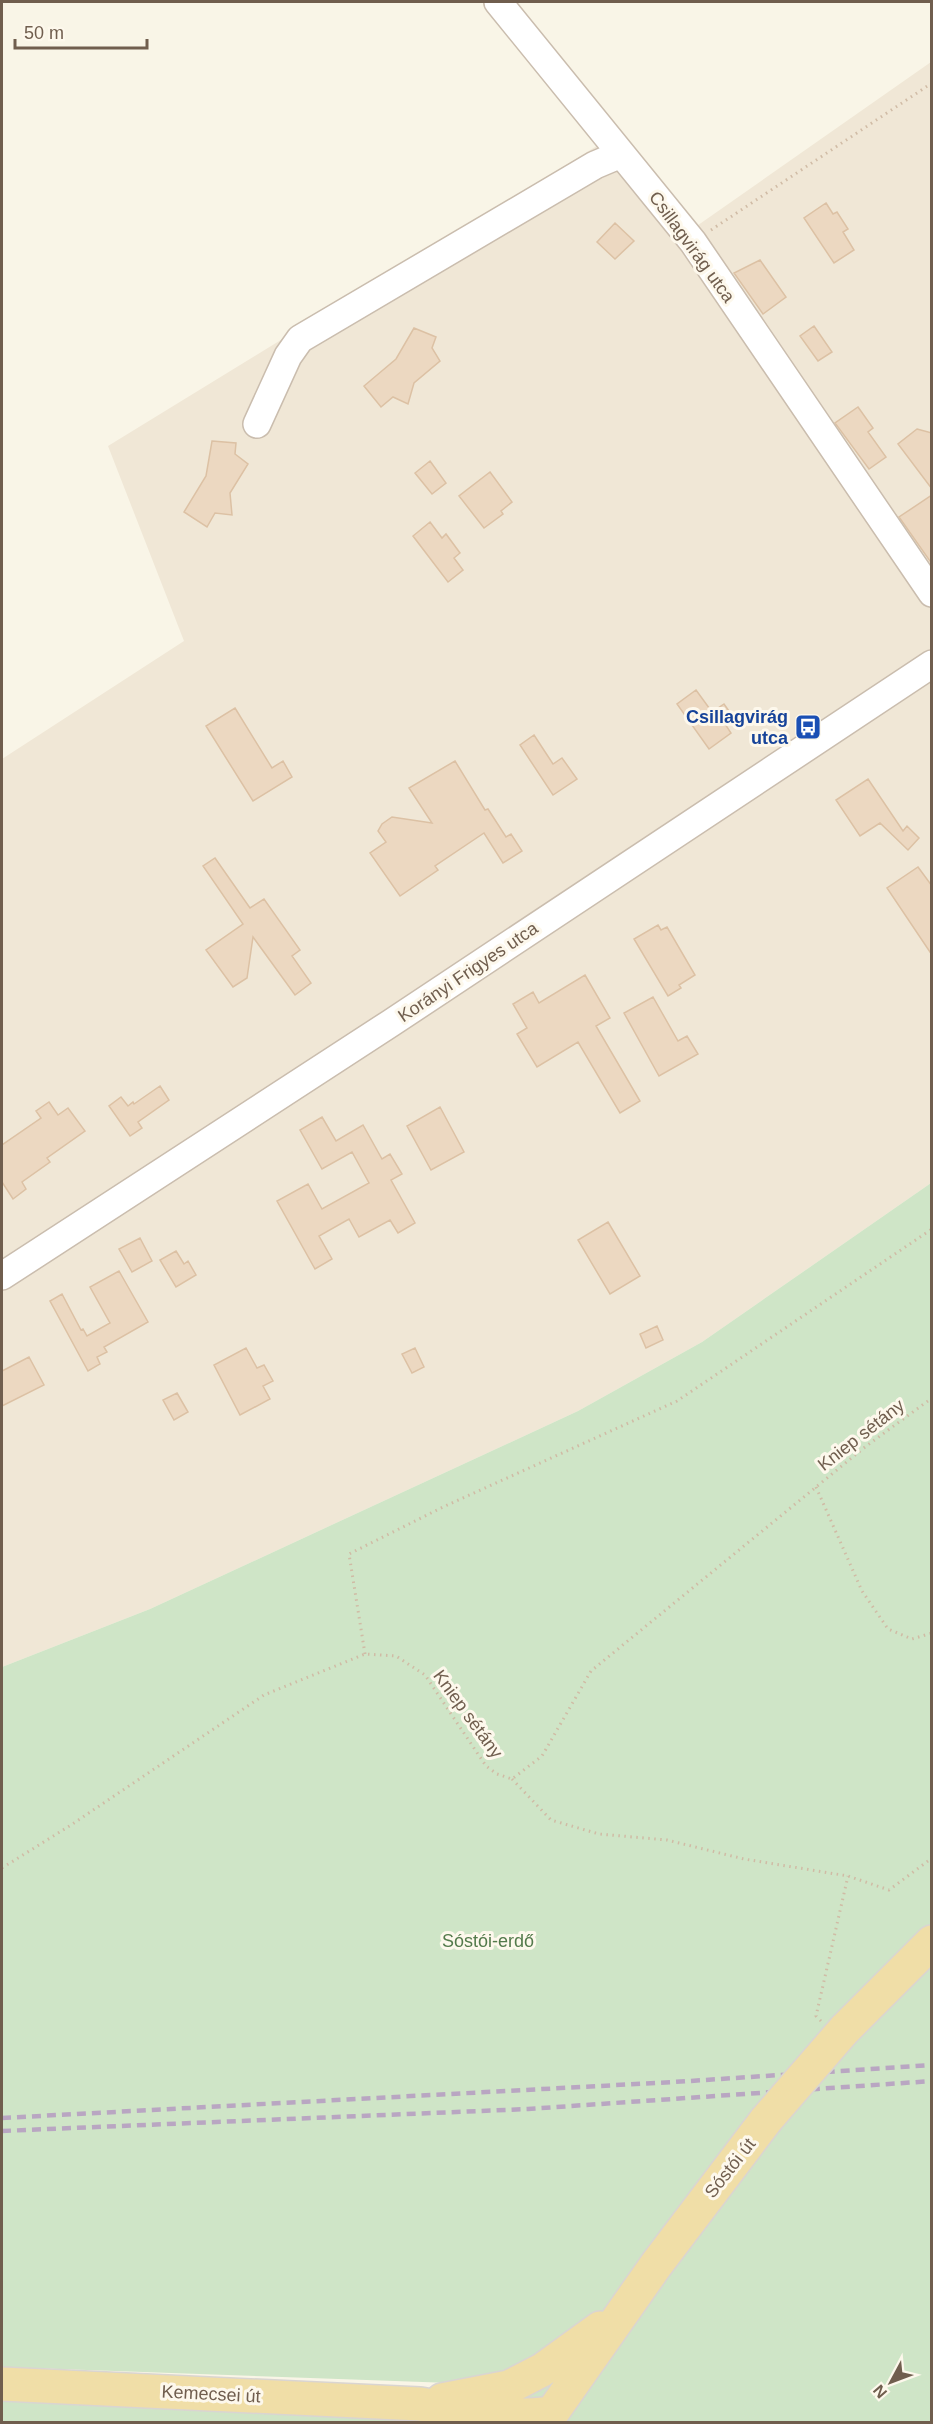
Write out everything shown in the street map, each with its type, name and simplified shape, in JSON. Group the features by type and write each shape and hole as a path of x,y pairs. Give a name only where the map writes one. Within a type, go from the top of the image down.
{"main road":[{"name":"Sóstói út","path":"549,2418 623,2311 766,2120 830,2023 932,1942"},
{"path":"420,2404 509,2387 542,2370 623,2311"},
{"name":"Kemecsei út","path":"2,2384 420,2404"},
{"path":"509,2387 529,2392 549,2418"},
{"path":"420,2404 478,2418 525,2416 549,2418"}],"street":[{"name":"Csillagvirág utca","path":"498,2 693,242 932,593"},
{"path":"257,424 288,356 300,339 595,165 621,154"},
{"name":"Korányi Frigyes utca","path":"2,1276 391,1023 932,664"}],"path":[{"path":"693,242 932,83"},
{"path":"365,1654 350,1554 443,1507 677,1401 932,1229"},
{"name":"Kniep sétány","path":"2,1868 71,1825 264,1695 365,1654 396,1656 425,1674 486,1766 496,1774 512,1779 542,1755 591,1671 865,1447 932,1398"},
{"path":"816,1487 862,1591 888,1629 912,1639 932,1632"},
{"path":"512,1779 551,1820 599,1834 667,1840 744,1859 848,1876 889,1890 932,1857"},
{"path":"830,2023 848,1876"}],"shaded area":[{"path":"931,62 931,1183 702,1342 578,1411 150,1609 2,1667 2,759 184,641 108,446 600,144 681,237"}],"green space":[{"name":"Sóstói-erdő","path":"931,1183 931,2422 499,2422 451,2383 2,2367 2,1667 150,1609 578,1411 702,1342"},
{"path":"2,2387 461,2422 2,2422"}],"building":[{"path":"826,203 833,214 837,212 848,229 843,232 854,250 834,263 804,218"},
{"path":"615,223 634,241 615,259 597,242"},
{"path":"760,260 786,297 763,314 734,273"},
{"path":"814,326 832,352 818,361 800,336"},
{"path":"414,328 436,337 432,348 440,361 414,383 408,404 393,397 381,407 364,386 396,359"},
{"path":"858,407 873,428 868,432 886,457 869,469 835,423"},
{"path":"917,429 932,433 932,489 898,444"},
{"path":"212,441 236,443 235,454 248,464 230,493 232,515 215,513 207,527 184,512 206,476"},
{"path":"430,461 446,483 432,494 415,473"},
{"path":"490,472 512,502 501,511 503,514 484,528 459,496"},
{"path":"932,495 932,564 899,517"},
{"path":"430,522 442,538 446,534 460,553 454,558 463,570 448,582 413,536"},
{"path":"696,690 712,712 724,704 734,718 725,724 731,733 709,749 677,704"},
{"path":"235,708 272,768 283,761 292,777 253,801 206,726"},
{"path":"534,735 553,764 562,758 577,779 553,795 520,745"},
{"path":"455,761 485,810 488,809 506,837 511,834 522,851 503,863 484,833 435,866 438,870 400,896 370,853 386,842 378,831 382,824 392,817 432,823 409,788"},
{"path":"868,779 903,831 907,826 919,838 908,850 880,823 860,836 836,800"},
{"path":"215,858 250,908 264,899 300,950 292,956 311,983 295,995 253,937 247,978 233,987 206,950 243,924 203,866"},
{"path":"918,867 932,886 932,955 887,888"},
{"path":"658,925 661,930 667,927 695,975 679,985 681,988 668,996 634,939"},
{"path":"585,975 610,1018 596,1026 640,1101 620,1113 578,1042 537,1067 517,1034 527,1028 513,1004 533,992 539,1003"},
{"path":"653,997 678,1041 687,1036 698,1054 659,1076 624,1013"},
{"path":"160,1086 169,1100 138,1122 142,1128 130,1136 109,1106 121,1097 128,1106 133,1102 134,1104"},
{"path":"49,1102 58,1115 68,1108 85,1131 47,1158 50,1162 22,1182 26,1189 13,1199 2,1182 2,1145 41,1118 36,1111"},
{"path":"440,1107 464,1152 431,1170 407,1126"},
{"path":"322,1117 336,1141 363,1125 382,1159 390,1154 402,1174 391,1180 415,1223 398,1233 390,1220 359,1237 349,1219 319,1236 332,1259 315,1269 277,1201 308,1184 322,1209 369,1183 352,1152 322,1169 300,1130"},
{"path":"608,1222 640,1276 610,1294 578,1240"},
{"path":"140,1238 152,1261 132,1272 119,1249"},
{"path":"176,1251 184,1264 188,1261 196,1275 176,1287 160,1260"},
{"path":"119,1271 148,1322 104,1347 107,1352 97,1357 100,1364 88,1371 50,1301 62,1294 81,1330 83,1329 87,1336 110,1323 90,1287"},
{"path":"657,1326 663,1340 646,1348 640,1334"},
{"path":"246,1348 257,1368 264,1365 273,1381 263,1386 270,1399 240,1415 214,1365"},
{"path":"415,1348 424,1367 412,1373 402,1354"},
{"path":"29,1357 44,1385 2,1406 2,1371"},
{"path":"177,1393 188,1412 174,1420 163,1400"}],"railway":[{"path":"2,2118 674,2082 932,2065"},
{"path":"2,2131 528,2109 932,2081"}],"place":[{"name":"Csillagvirág utca","path":"808,727"}]}
